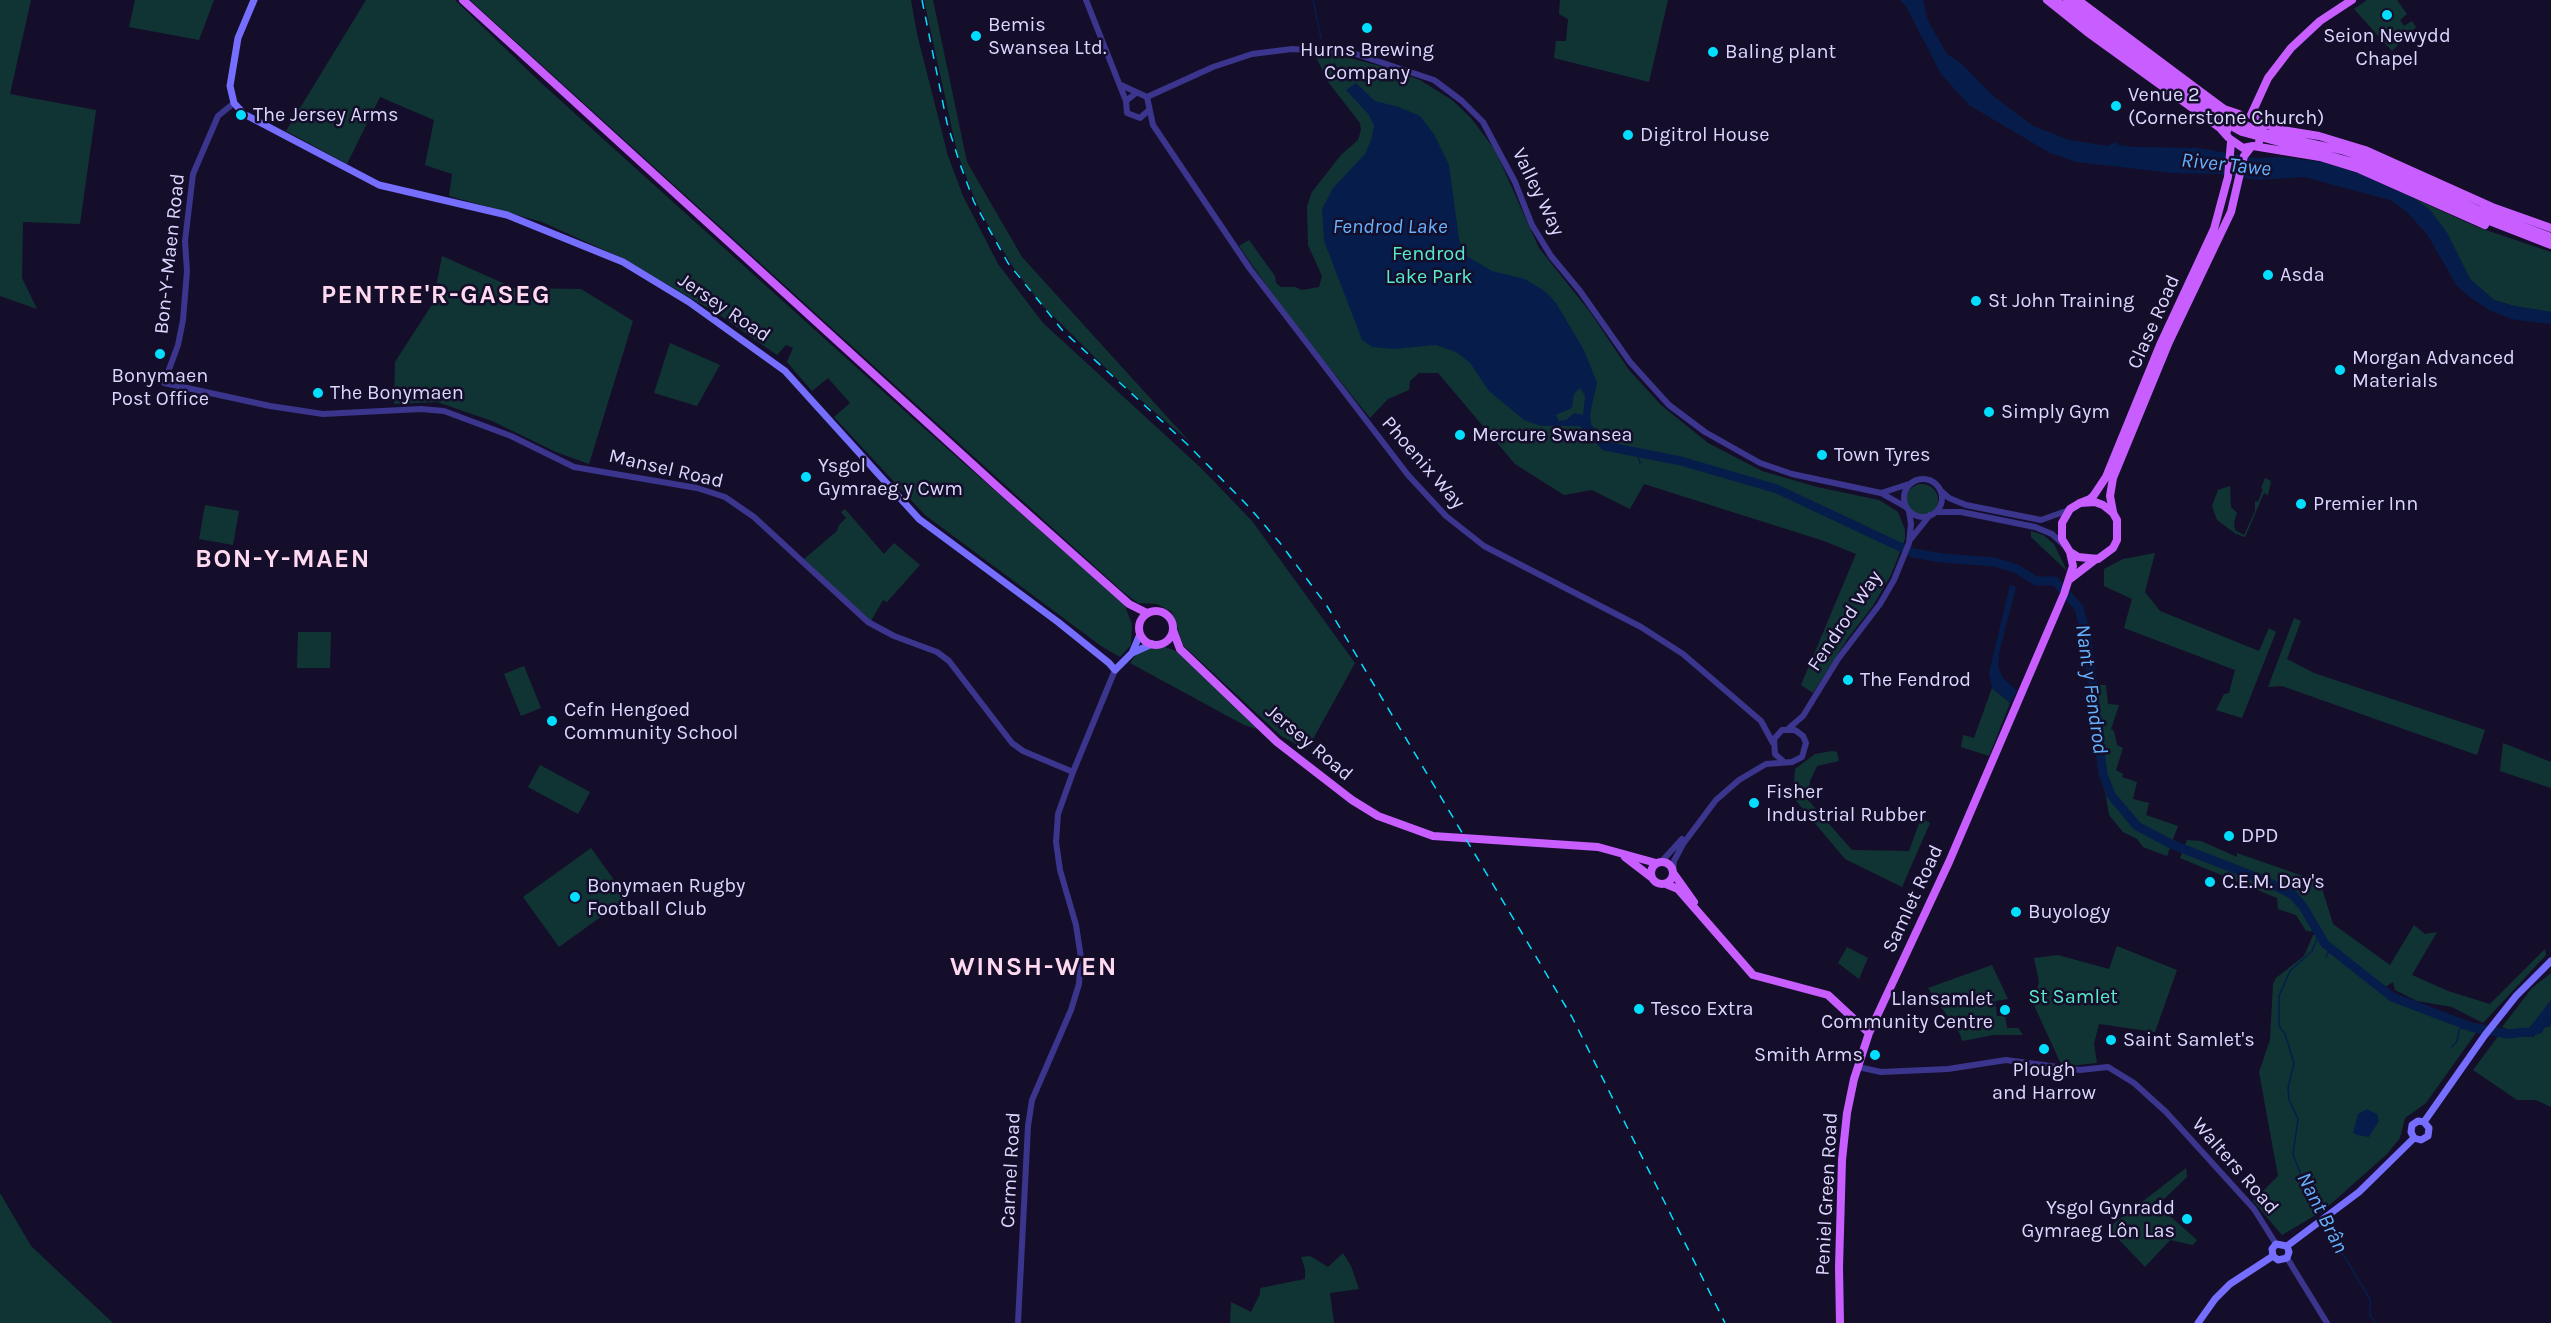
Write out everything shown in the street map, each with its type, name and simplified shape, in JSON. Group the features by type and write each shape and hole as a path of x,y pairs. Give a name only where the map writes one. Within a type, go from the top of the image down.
{"main road":[{"path":"234,103 230,86 236,49 254,0"},
{"path":"463,0 1129,604 1147,613 1163,612 1171,619 1173,630 1163,643 1152,644 1140,634 1139,622 1129,604"},
{"path":"2047,0 2087,32 2220,128 2243,148 2254,145 2339,162 2378,177 2460,216 2489,226 2507,229"},
{"path":"2055,0 2207,113 2229,126 2255,137 2331,154 2364,165 2507,229 2551,245"},
{"path":"2067,0 2197,98 2232,120 2268,134 2341,150 2366,158 2476,209 2551,236"},
{"path":"2078,0 2224,109 2237,115 2253,116 2276,129 2319,136 2365,150 2492,207 2551,228"},
{"path":"2253,116 2268,78 2291,48 2320,21 2352,0"},
{"name":"Jersey Road","path":"234,103 251,118 379,185 421,197 466,204 536,226 623,262 689,302 785,371 919,519 1022,594 1115,670"},
{"path":"2229,136 2228,124 2237,115"},
{"path":"2253,116 2263,128 2254,145"},
{"name":"Clase Road","path":"2080,503 2094,495 2106,477 2160,345 2214,229 2232,155 2229,136"},
{"name":"Clase Road","path":"2113,513 2110,496 2113,478 2169,342 2231,212 2244,156 2254,145"},
{"path":"2095,502 2113,513 2119,530 2117,540 2102,557 2069,582 2073,566 2062,539 2062,523 2070,509 2080,503 2095,502"},
{"path":"2068,549 2088,560 2102,557"},
{"name":"Samlet Road","path":"1869,1033 1949,862 2069,582"},
{"path":"1139,622 1147,613"},
{"name":"Jersey Road","path":"1173,630 1180,649"},
{"name":"Carmel Road","path":"1132,653 1140,634"},
{"name":"Jersey Road","path":"1163,643 1180,649 1277,741 1325,780 1378,816 1433,836 1580,846"},
{"name":"Carmel Road","path":"1115,670 1132,653 1152,644"},
{"path":"1580,846 1611,849 1670,865 1700,913"},
{"path":"1580,846 1624,856 1657,883 1678,889 1753,975 1822,993 1869,1033"},
{"path":"1651,877 1651,871 1658,863"},
{"path":"1666,884 1673,873"},
{"path":"2424,1122 2492,1026 2516,996 2551,961"},
{"path":"1858,1022 1874,1017 1881,1009"},
{"name":"Peniel Green Road","path":"1840,1323 1839,1267 1844,1136 1851,1094 1869,1033"},
{"path":"2418,1121 2424,1122 2429,1128 2428,1136 2421,1140 2414,1138 2411,1132 2412,1125 2418,1121"},
{"path":"2273,1256 2272,1249 2276,1244 2287,1246 2360,1192 2414,1138"},
{"path":"2273,1256 2281,1260 2286,1258 2289,1252 2287,1246"},
{"path":"2198,1323 2215,1299 2230,1284 2273,1256"}],"street":[{"path":"1086,0 1126,101 1127,113 1153,125"},
{"name":"Valley Way","path":"1147,97 1213,67 1252,54 1292,49 1353,53 1434,80 1462,101 1483,122 1515,182 1532,225 1551,256 1630,362 1669,405 1705,432 1760,463 1792,474 1881,493 1908,509"},
{"path":"1120,85 1147,97 1149,110 1146,115 1136,118"},
{"path":"1126,101 1136,93"},
{"name":"Bon-Y-Maen Road","path":"164,383 178,345 183,320 187,272 185,241 193,174 218,116 234,103"},
{"name":"Phoenix Way","path":"1149,110 1153,125 1268,293 1408,475 1446,516 1484,546 1659,637 1697,664 1761,721 1773,746"},
{"name":"Mansel Road","path":"164,383 270,406 322,414 422,409 444,411 511,436 574,467 697,488 725,497 761,523 868,622 894,636 937,652 954,665 1012,742 1023,751 1073,771"},
{"path":"1881,493 1926,479 1949,498 1966,505 2041,520 2070,509"},
{"path":"1910,483 1904,493 1908,509 1917,516 1961,512 2044,529 2068,549"},
{"path":"1933,513 1941,499 1940,490"},
{"name":"Fendrod Way","path":"1785,729 1803,716 1838,659 1880,604 1909,543 1911,524 1908,509"},
{"name":"Fendrod Way","path":"1909,543 1933,513"},
{"name":"Carmel Road","path":"1018,1323 1028,1126 1032,1100 1071,1010 1079,984 1081,958 1076,925 1060,870 1056,842 1058,814 1073,771 1115,670"},
{"path":"1658,863 1722,795 1766,764 1792,762 1802,757 1806,746 1803,736 1803,716"},
{"name":"Phoenix Way","path":"1761,721 1785,729"},
{"path":"1766,764 1773,746 1785,729 1795,730 1803,736"},
{"path":"1773,746 1784,762"},
{"path":"1673,873 1677,854 1692,828"},
{"name":"Walters Road","path":"1858,1067 1881,1072 1948,1069 2006,1060 2080,1070 2108,1067 2134,1083 2166,1112 2254,1209 2276,1244"},
{"path":"2286,1258 2327,1323"}],"green space":[{"path":"0,0 31,0 10,94 96,110 80,224 23,222 22,278 37,309 0,296"},
{"path":"135,0 214,0 199,40 129,27"},
{"path":"366,0 455,0 540,82 918,423 1124,604 1132,624 1131,645 1120,657 1101,646 925,515 834,417 850,403 828,378 812,391 787,362 793,348 786,345 777,355 718,314 622,258 542,222 449,196 452,174 425,165 434,120 380,97 347,164 286,131"},
{"path":"470,0 911,0 917,34 948,156 963,196 998,264 1043,323 1201,468 1252,521 1355,663 1307,750 1281,736 1183,645 1172,612 1157,604 1138,603 1122,591"},
{"path":"924,0 933,0 967,162 1022,257 1190,442 1122,384 1043,306 1015,270 991,231 973,195 957,152"},
{"path":"1560,0 1668,0 1649,82 1554,58 1556,41 1566,41 1568,19 1559,14"},
{"path":"2367,0 2397,0 2407,14 2400,20 2404,26 2412,21 2416,27 2392,51 2354,9"},
{"name":"Fendrod Lake Park","path":"1334,54 1384,67 1420,80 1452,100 1471,118 1495,150 1539,248 1590,312 1629,370 1661,405 1708,443 1762,471 1817,487 1879,500 1898,512 1905,530 1905,539 1891,575 1813,693 1801,685 1856,554 1824,541 1644,484 1630,509 1592,490 1564,495 1515,464 1438,373 1419,373 1410,381 1409,390 1388,399 1370,418 1285,312 1239,246 1249,240 1275,276 1276,283 1281,287 1295,287 1302,290 1319,287 1322,276 1308,245 1307,206 1312,192 1341,155 1358,140 1361,130 1360,123 1329,83 1315,55"},
{"path":"2413,198 2477,227 2551,252 2551,312 2494,300 2470,279 2447,233 2430,210"},
{"path":"442,256 514,288 581,289 633,321 589,464 556,452 492,421 437,402 394,404 395,362 433,303"},
{"path":"670,343 720,365 697,406 654,393"},
{"path":"2265,478 2271,481 2268,495 2264,493 2245,537 2236,534 2217,520 2212,506 2218,490 2230,486 2231,507 2237,513 2234,522 2235,530 2244,535 2255,511 2255,501 2258,502"},
{"path":"1922,484 1934,488 1938,500 1934,512 1922,516 1910,512 1906,500 1910,488"},
{"path":"205,505 239,511 233,545 199,539"},
{"path":"845,509 884,554 894,543 920,565 887,602 883,600 871,621 804,559 837,531 846,518 841,512"},
{"path":"2031,531 2043,535 2054,544 2067,571 2031,537"},
{"path":"2155,553 2145,592 2160,611 2259,651 2269,628 2276,632 2242,718 2216,710 2224,694 2229,693 2235,670 2124,628 2132,599 2104,586 2104,569 2123,559"},
{"path":"2294,618 2301,621 2287,659 2314,673 2485,730 2477,755 2282,686 2268,687"},
{"path":"298,632 331,632 330,668 297,668"},
{"path":"1165,647 1181,653 1260,730 1244,725 1130,663 1137,653 1149,648"},
{"path":"524,666 541,708 521,716 504,674"},
{"path":"2088,685 2106,685 2108,704 2119,705 2111,729 2114,731 2117,745 2123,748 2116,770 2123,774 2122,777 2137,782 2133,799 2149,803 2146,815 2178,826 2167,856 2143,847 2137,839 2123,832 2109,815"},
{"path":"1992,688 2010,703 1989,756 1961,747 1963,735 1974,738"},
{"path":"2503,743 2551,762 2551,788 2500,771"},
{"path":"1837,752 1839,761 1817,766 1810,781 1808,800 1852,850 1909,851 1921,818 1930,823 1902,887 1845,859 1793,797 1795,769 1815,754"},
{"path":"540,765 590,792 578,814 528,787"},
{"path":"2187,840 2201,841 2237,857 2237,853 2320,882 2333,924 2390,965 2414,925 2425,934 2437,932 2412,975 2448,991 2490,1004 2545,949 2546,955 2483,1023 2452,1007 2417,1001 2395,990 2393,982 2384,988 2337,952 2320,932 2306,931 2296,915 2278,909 2277,898 2180,858"},
{"name":"Bonymaen Rugby Football Club","path":"591,848 627,898 559,947 523,897"},
{"path":"2313,935 2318,935 2325,945 2385,994 2402,1003 2478,1030 2426,1103 2405,1118 2400,1138 2387,1154 2324,1210 2282,1235 2253,1201 2278,1176 2259,1072 2270,1040 2273,984 2276,978 2304,956"},
{"name":"St Samlet","path":"2117,946 2177,970 2155,1032 2099,1024 2094,1044 2097,1063 2068,1066 2060,1062 2033,1003 2039,982 2034,958 2058,955 2109,969"},
{"path":"1847,947 1868,958 1859,979 1838,963"},
{"path":"1992,965 2008,999 1995,1001 1997,1016 2005,1016 2007,1028 2018,1028 2023,1035 1994,1035 1962,1041 1960,1034 1928,988"},
{"path":"2551,973 2551,1000 2529,1030 2516,1032 2502,1027 2532,988"},
{"path":"2551,1026 2551,1107 2536,1100 2517,1100 2473,1070 2499,1035 2533,1037 2545,1027"},
{"path":"2186,1168 2187,1177 2161,1202 2158,1198 2154,1202 2197,1240 2193,1245 2170,1240 2145,1267 2108,1228"},
{"path":"0,1193 31,1246 113,1323 0,1323"},
{"path":"1343,1253 1351,1266 1359,1289 1330,1293 1334,1323 1230,1323 1231,1302 1251,1312 1260,1294 1260,1288 1305,1279 1301,1257 1310,1256 1328,1267"}],"water":[{"name":"River Tawe","path":"1900,0 1923,0 1928,21 1947,54 1962,64 1993,96 2033,126 2069,140 2108,146 2116,142 2118,145 2135,147 2198,148 2255,158 2282,157 2322,162 2358,173 2413,198 2430,210 2447,233 2470,279 2494,300 2551,312 2551,324 2511,319 2489,310 2470,297 2457,286 2427,234 2406,211 2390,200 2304,177 2257,180 2220,174 2172,173 2077,162 2050,153 1969,105 1941,74 1906,6"},
{"name":"Fendrod Lake","path":"1356,83 1375,101 1399,107 1420,116 1434,134 1449,165 1459,239 1465,255 1492,271 1525,279 1546,292 1556,303 1584,350 1597,383 1590,414 1591,424 1599,435 1597,438 1579,426 1541,426 1524,420 1489,391 1470,363 1456,352 1436,345 1394,349 1372,347 1362,340 1324,241 1322,209 1333,188 1365,154 1374,126 1369,115 1346,90","holes":["1580,388 1585,396 1583,415 1574,413 1566,420 1559,421 1556,415 1572,408 1574,394"]},
{"path":"2010,585 2016,587 1999,653 1998,667 2003,678 2017,691 2010,703 1992,688 1989,673"},
{"path":"2551,1000 2551,1026 2545,1027 2542,1033 2529,1037 2526,1032"},
{"path":"2367,1109 2377,1114 2379,1121 2369,1137 2353,1133 2358,1114"}],"waterway":[{"name":"Nant y Fendrod","path":"1313,0 1321,38"},
{"name":"Nant y Fendrod","path":"1334,63 1343,81"},
{"name":"Nant y Fendrod","path":"1597,438 1605,446 1681,461 1777,489 1913,553 1942,558 1995,562 2017,569 2036,581 2055,581 2079,608 2087,639 2103,774 2111,795 2137,826 2171,844 2266,881 2293,895 2304,908 2325,944 2392,997 2471,1027 2508,1034 2526,1032"},
{"path":"1637,453 1640,463"},
{"name":"Nant Brân","path":"2319,934 2312,951 2290,971 2279,996 2279,1026 2285,1034 2294,1063 2288,1088 2289,1100 2298,1119 2293,1154 2307,1191 2323,1216"},
{"path":"2326,957 2330,949"},
{"path":"2452,1047 2457,1041 2459,1030 2466,1025"},
{"name":"Nant Brân","path":"2325,1220 2336,1232 2338,1246 2370,1299 2370,1316 2376,1323"}],"railway":[{"path":"922,0 947,123 960,164 974,202 1008,263 1063,331 1187,444 1249,507 1280,543 1327,606 1572,1017 1725,1323"}],"place":[{"name":"Seion Newydd Chapel","path":"2387,15"},
{"name":"Hurns Brewing Company","path":"1367,28"},
{"name":"Bemis Swansea Ltd.","path":"976,36"},
{"name":"Baling plant","path":"1713,52"},
{"name":"Venue 2 (Cornerstone Church)","path":"2116,106"},
{"name":"The Jersey Arms","path":"241,115"},
{"name":"Digitrol House","path":"1628,135"},
{"name":"Asda","path":"2268,275"},
{"name":"St John Training","path":"1976,301"},
{"name":"Bonymaen Post Office","path":"160,354"},
{"name":"Morgan Advanced Materials","path":"2340,370"},
{"name":"The Bonymaen","path":"318,393"},
{"name":"Simply Gym","path":"1989,412"},
{"name":"Mercure Swansea","path":"1460,435"},
{"name":"Town Tyres","path":"1822,455"},
{"name":"Ysgol Gymraeg y Cwm","path":"806,477"},
{"name":"Premier Inn","path":"2301,504"},
{"name":"The Fendrod","path":"1848,680"},
{"name":"Cefn Hengoed Community School","path":"552,721"},
{"name":"Fisher Industrial Rubber","path":"1754,803"},
{"name":"DPD","path":"2229,836"},
{"name":"C.E.M. Day's","path":"2210,882"},
{"name":"Bonymaen Rugby Football Club","path":"575,897"},
{"name":"Buyology","path":"2016,912"},
{"name":"Tesco Extra","path":"1639,1009"},
{"name":"Llansamlet Community Centre","path":"2005,1010"},
{"name":"Saint Samlet's","path":"2111,1040"},
{"name":"Plough and Harrow","path":"2044,1049"},
{"name":"Smith Arms","path":"1875,1055"},
{"name":"Ysgol Gynradd Gymraeg Lôn Las","path":"2187,1219"}],"district":[{"name":"PENTRE'R-GASEG","path":"436,296"},
{"name":"BON-Y-MAEN","path":"283,560"},
{"name":"WINSH-WEN","path":"1034,968"}]}
